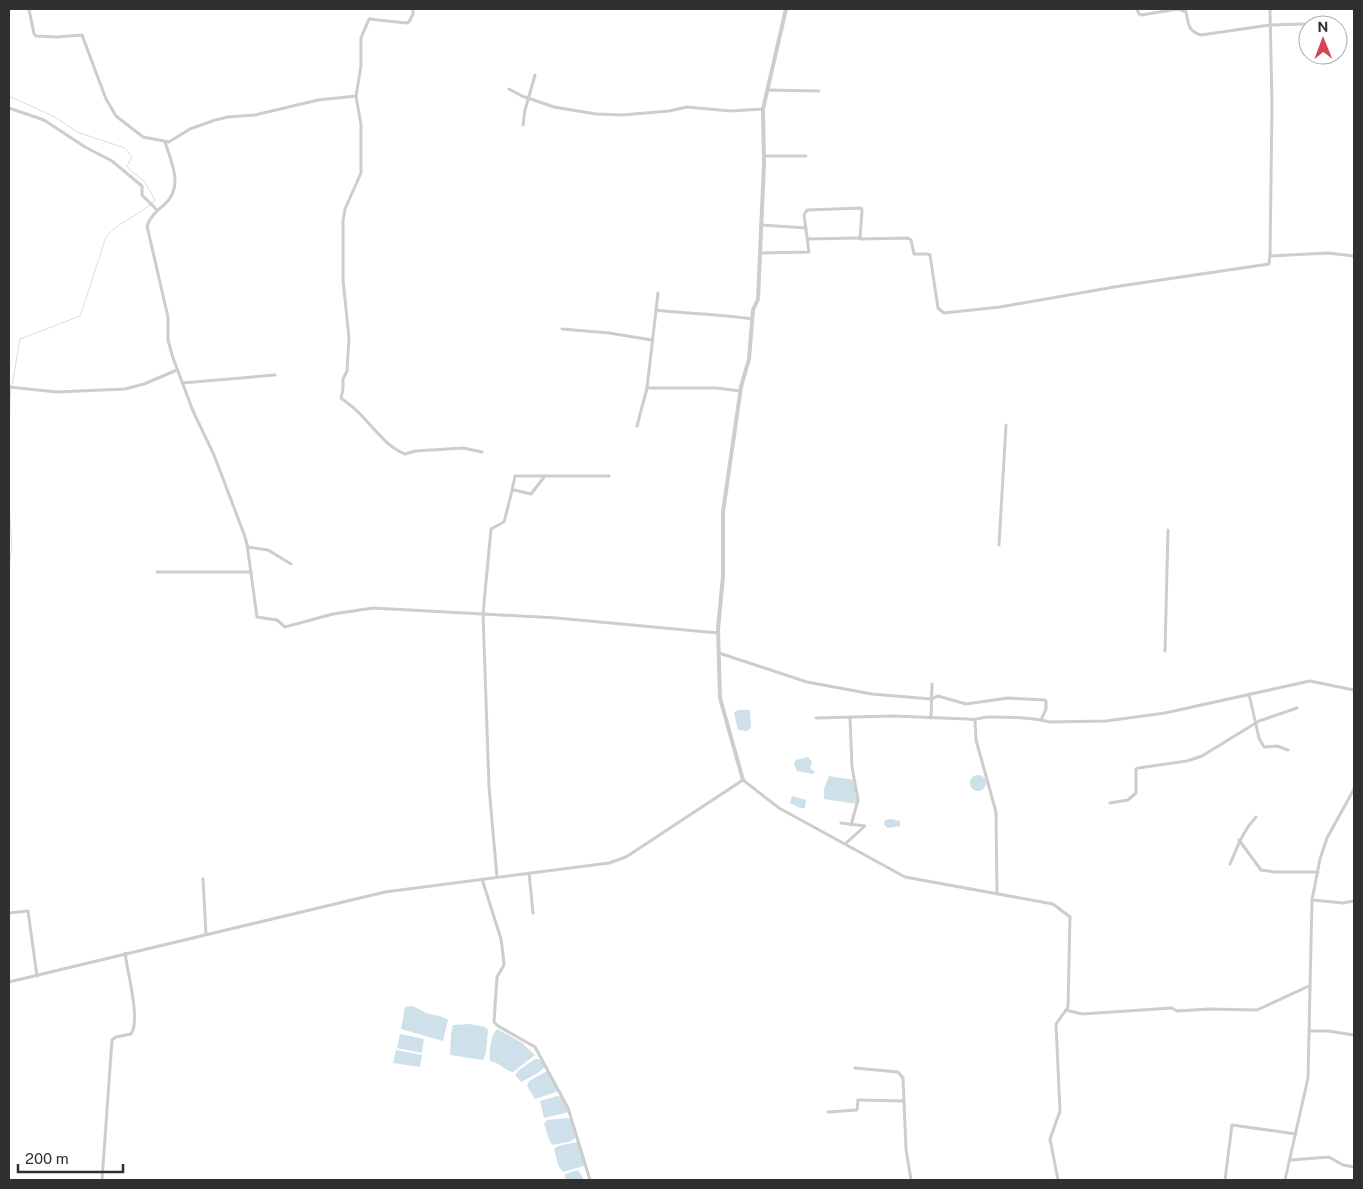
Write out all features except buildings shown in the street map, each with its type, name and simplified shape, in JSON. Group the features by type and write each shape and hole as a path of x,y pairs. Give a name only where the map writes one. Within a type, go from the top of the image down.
{"street":[{"path":"29,9 36,36 82,35 106,99 116,116 143,137 169,142 190,129 215,120 255,115 318,100 356,96"},
{"path":"413,9 413,14 409,22 406,23 369,18 361,38 361,66 356,96 361,125 361,173 345,209 342,221 343,280 349,338 347,371 343,379 341,398 356,410 382,437 404,454 416,451 463,448 482,452"},
{"path":"786,9 763,109 764,156 758,299 753,310 749,359 740,391 723,512 723,576 718,633 720,698 743,780 779,808 904,877 1053,904 1070,917 1068,1008 1056,1024 1060,1111 1050,1140 1058,1180"},
{"path":"1137,9 1139,14 1142,15 1178,9 1186,12 1189,28 1192,32 1201,35 1270,25 1298,24"},
{"path":"808,239 908,238 911,240 914,254 929,254 938,308 944,314 1000,307 1120,286 1269,264 1272,104 1270,9"},
{"path":"523,125 525,110 535,75"},
{"path":"509,89 554,107 596,114 622,115 669,111 687,107 731,111 763,109"},
{"path":"767,90 819,91"},
{"path":"9,108 44,120 84,147 112,161 142,186 142,195 157,210"},
{"path":"165,142 176,175 176,185 171,196 149,219 147,226 168,317 168,340 177,370 193,411 214,455 247,546 257,618 275,619 285,627 333,614 378,608 557,618 718,633"},
{"path":"764,156 806,156"},
{"path":"760,253 809,252 804,215 807,210 861,208 859,238"},
{"path":"760,225 806,228"},
{"path":"1270,256 1328,252 1354,256"},
{"path":"637,426 647,388 658,293"},
{"path":"656,310 752,319"},
{"path":"562,329 608,333 652,340"},
{"path":"9,386 57,392 125,389 144,384 177,370"},
{"path":"182,383 275,375"},
{"path":"647,388 716,388 740,391"},
{"path":"999,545 1006,425"},
{"path":"497,876 489,787 483,614 491,529 504,522 515,476 609,476"},
{"path":"512,491 532,494 545,476"},
{"path":"1165,651 1168,530"},
{"path":"247,546 268,550 291,564"},
{"path":"157,572 250,572"},
{"path":"719,653 807,682 872,694 932,699 938,696 966,704 1008,698 1045,700 1046,709 1041,720"},
{"path":"816,718 893,716 967,719 975,721 984,717 1016,716 1050,722 1106,721 1165,713 1310,681 1354,690"},
{"path":"931,718 932,684"},
{"path":"1249,694 1259,738 1264,747 1277,746 1288,750"},
{"path":"1110,803 1128,800 1136,793 1136,769 1187,761 1202,756 1259,721 1297,708"},
{"path":"850,718 852,767 858,800 851,825"},
{"path":"975,721 976,740 996,812 997,894"},
{"path":"9,982 385,892 609,863 626,857 743,780"},
{"path":"1285,1180 1308,1078 1312,900 1326,838 1354,789"},
{"path":"1230,864 1239,840 1256,817"},
{"path":"841,823 865,826 845,844"},
{"path":"1239,840 1261,870 1275,872 1318,872"},
{"path":"529,873 533,913"},
{"path":"203,879 206,934"},
{"path":"482,879 501,939 504,965 497,977 494,1022 535,1047 568,1108 590,1180"},
{"path":"1312,900 1343,903 1354,901"},
{"path":"9,913 28,911 37,976"},
{"path":"102,1180 112,1040 116,1037 132,1034 134,1027 132,993 125,953"},
{"path":"1066,1010 1082,1014 1172,1008 1176,1011 1210,1009 1257,1010 1309,986"},
{"path":"1310,1031 1328,1031 1354,1035"},
{"path":"855,1068 898,1072 903,1078 906,1149 911,1180"},
{"path":"828,1112 857,1110 856,1103 858,1100 904,1101"},
{"path":"1224,1180 1232,1125 1296,1134"},
{"path":"1290,1160 1329,1157 1343,1165 1354,1167"}],"water":[{"path":"750,710 751,728 747,731 738,730 734,712"},
{"path":"808,757 812,762 810,768 815,772 813,774 797,771 794,764 796,760"},
{"path":"975,775 981,775 986,780 984,789 975,791 970,786 970,780"},
{"path":"829,776 854,780 857,804 824,799 824,789"},
{"path":"792,796 806,800 805,808 800,808 790,803"},
{"path":"885,820 900,821 900,826 888,828 884,825"},
{"path":"411,1006 448,1020 443,1041 401,1029 405,1007"},
{"path":"470,1024 485,1027 488,1030 486,1053 483,1060 450,1055 453,1025"},
{"path":"497,1029 521,1042 535,1055 513,1072 490,1061 490,1044"},
{"path":"400,1034 424,1039 422,1053 397,1048"},
{"path":"396,1050 422,1055 420,1067 393,1063"},
{"path":"535,1059 539,1059 545,1067 521,1082 515,1075"},
{"path":"549,1070 559,1091 535,1099 527,1086 529,1081"},
{"path":"557,1096 563,1097 569,1112 544,1118 540,1101"},
{"path":"572,1119 577,1137 569,1142 553,1145 550,1142 544,1124 547,1120"},
{"path":"577,1142 581,1145 584,1166 563,1172 558,1165 554,1149 558,1146"},
{"path":"578,1170 584,1180 565,1180 565,1174"}],"waterway":[{"path":"9,96 55,117 77,132 125,148 132,157 127,166 145,182 155,200 119,225 107,237 80,316 20,339 10,397 9,441"},
{"path":"9,507 12,547 9,567"}]}
